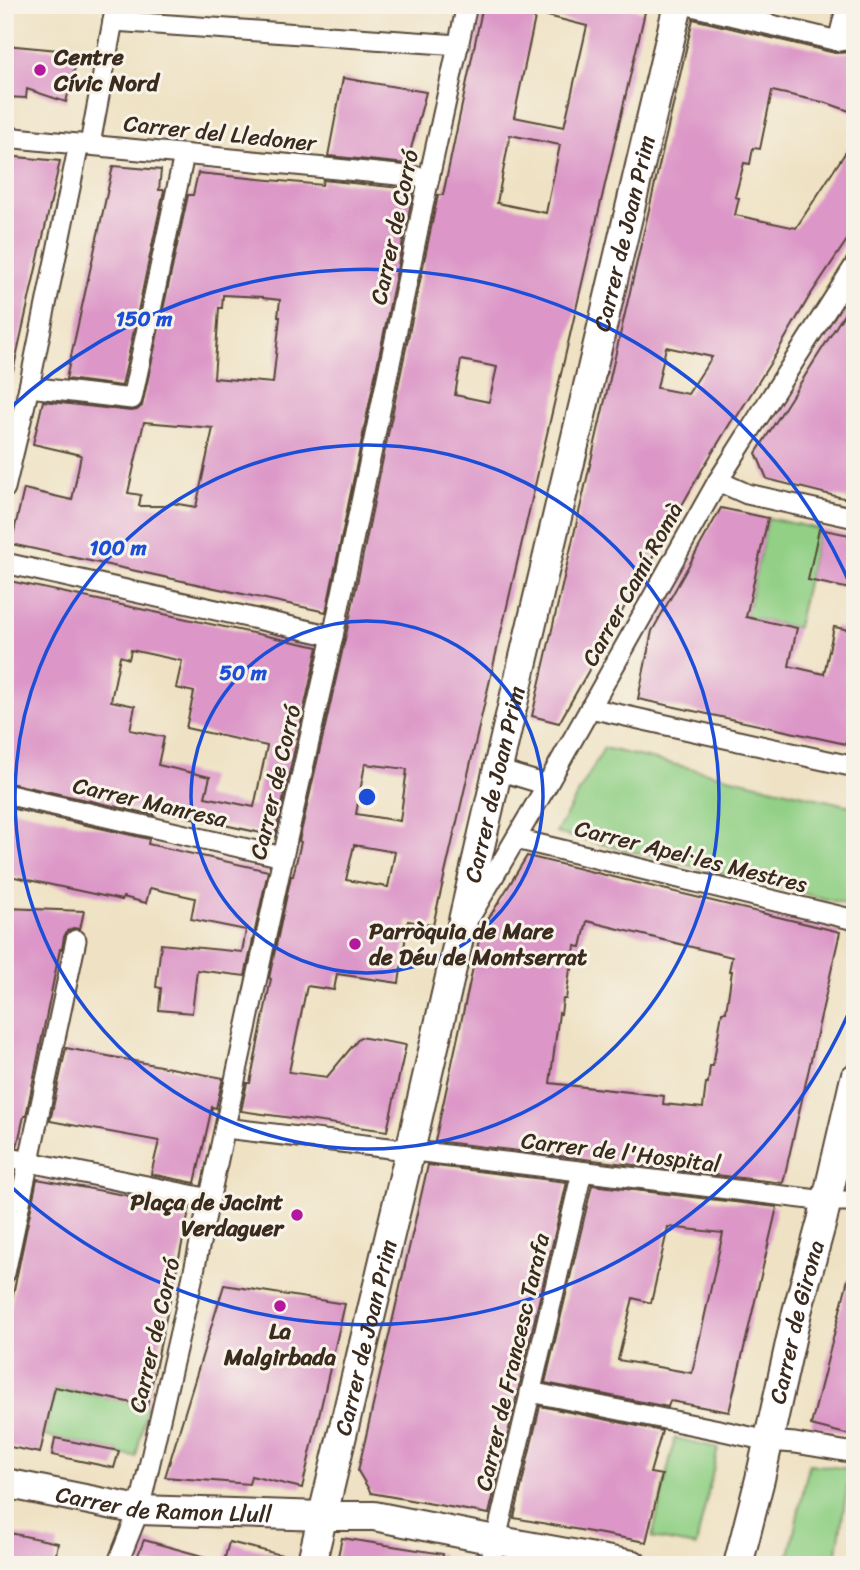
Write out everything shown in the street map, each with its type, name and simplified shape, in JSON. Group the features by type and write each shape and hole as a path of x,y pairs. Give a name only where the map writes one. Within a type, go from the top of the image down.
{"street":[{"name":"Carrer de Corró","path":"117,1565 139,1510 225,1128 467,5"},
{"name":"Carrer de Joan Prim","path":"311,1565 678,5"},
{"path":"692,6 847,40 847,5"},
{"path":"5,488 114,13 458,45"},
{"name":"Carrer del Lledoner","path":"5,137 429,178"},
{"path":"29,387 132,399 184,155"},
{"name":"Carrer Camí Romà","path":"460,933 547,785 718,481 855,265"},
{"path":"718,481 747,494 855,518"},
{"path":"5,563 333,636"},
{"path":"590,708 855,767"},
{"path":"498,771 547,785"},
{"name":"Carrer Manresa","path":"5,794 283,857"},
{"name":"Carrer Apel·les Mestres","path":"516,839 855,920"},
{"path":"5,1273 76,940"},
{"name":"Carrer de Girona","path":"738,1565 855,1078"},
{"name":"Carrer de l'Hospital","path":"225,1128 826,1201 855,1201"},
{"path":"5,1157 209,1199"},
{"name":"Carrer de Francesc Tarafa","path":"492,1553 582,1171"},
{"path":"530,1392 768,1441 855,1453"},
{"name":"Carrer de Ramon Llull","path":"5,1483 139,1510 374,1516 492,1553 633,1565"}],"green space":[{"path":"768,518 819,529 797,628 746,617"},
{"path":"604,748 855,807 855,869 846,904 556,833"},
{"path":"55,1387 147,1406 136,1457 44,1436"},
{"path":"675,1438 718,1448 696,1546 652,1538"},
{"path":"809,1464 850,1469 835,1565 787,1564"}],"building":[{"path":"483,5 621,5 645,12 433,925 408,921 399,983 337,974 334,990 307,986 289,1072 327,1077 360,1037 406,1045 387,1131 241,1111 247,1083 250,1083 271,979 269,978 350,617 436,204 438,195 443,195","holes":["536,13 587,26 564,127 514,117","510,135 560,145 546,213 497,203","461,360 497,367 489,402 455,395","365,764 407,769 400,821 356,814","354,845 395,852 388,887 346,880"]},
{"path":"693,19 835,53 855,52 855,113 827,103 772,91 760,149 753,148 750,164 744,163 735,197 739,198 735,215 796,228 855,138 855,228 703,468 559,723 532,716","holes":["666,347 712,357 688,394 657,388"]},
{"name":"Centre Cívic Nord","path":"5,45 79,52 66,102 27,89 26,98 5,97"},
{"path":"343,78 426,92 407,164 328,156"},
{"path":"5,156 60,161 13,371 5,370"},
{"path":"113,166 161,170 159,190 164,190 122,386 66,379"},
{"path":"198,173 322,185 323,180 401,188 400,191 413,193 326,612 11,544 24,489 72,500 81,455 33,444 43,401 131,411 142,406 188,195 193,195","holes":["223,295 280,300 273,383 214,378 219,308 222,308","144,422 213,428 196,507 172,503 166,506 139,506 141,495 128,493"]},
{"path":"855,297 855,501 767,479 756,453"},
{"path":"721,508 768,518 746,617 797,628 789,666 824,674 834,627 855,631 855,746 638,699 652,631"},
{"path":"819,529 855,536 855,590 808,580"},
{"path":"5,580 318,647 275,836 155,810 154,815 5,782","holes":["131,650 182,661 176,688 194,692 186,728 267,746 254,807 205,797 210,777 158,765 164,737 130,730 135,706 111,701 120,656 129,659"]},
{"path":"5,807 149,839 148,844 268,871 245,976 197,970 192,1013 159,1010 161,988 156,987 161,944 242,952 246,930 191,919 195,898 150,888 146,903 5,875"},
{"path":"527,856 840,932 783,1183 435,1141 481,931","holes":["587,921 732,957 726,1012 722,1012 703,1108 663,1104 664,1096 550,1083 559,1013 561,1014 563,999 566,999 575,946 581,947"]},
{"path":"5,908 84,911 80,929 67,931 60,949 26,1116 17,1147 5,1145"},
{"path":"66,1048 223,1078 216,1108 212,1107 195,1183 151,1174 159,1141 50,1121"},
{"path":"428,1165 567,1182 489,1514 371,1493 358,1471"},
{"path":"5,1173 13,1175 5,1213"},
{"path":"37,1179 190,1207 147,1406 55,1387 40,1453 5,1446 5,1333"},
{"path":"592,1185 777,1207 729,1412 670,1401 668,1407 545,1383","holes":["668,1227 723,1233 692,1373 618,1360 633,1298 651,1303"]},
{"path":"848,1279 855,1280 855,1415 850,1435 811,1425"},
{"path":"224,1285 345,1304 302,1488 251,1476 249,1484 165,1477"},
{"path":"540,1406 662,1431 650,1473 662,1475 646,1542 514,1518"},
{"path":"55,1438 119,1451 114,1468 52,1455"},
{"path":"5,1532 58,1543 54,1565 5,1565"},
{"path":"342,1538 443,1554 442,1565 336,1565"},
{"path":"144,1540 213,1559 212,1565 134,1565"},
{"path":"229,1542 294,1558 293,1565 223,1565"}],"place":[{"name":"Centre Cívic Nord","path":"40,70"},
{"name":"Parròquia de Mare de Déu de Montserrat","path":"355,944"},
{"name":"Plaça de Jacint Verdaguer","path":"297,1215"},
{"name":"La Malgirbada","path":"280,1306"}]}
